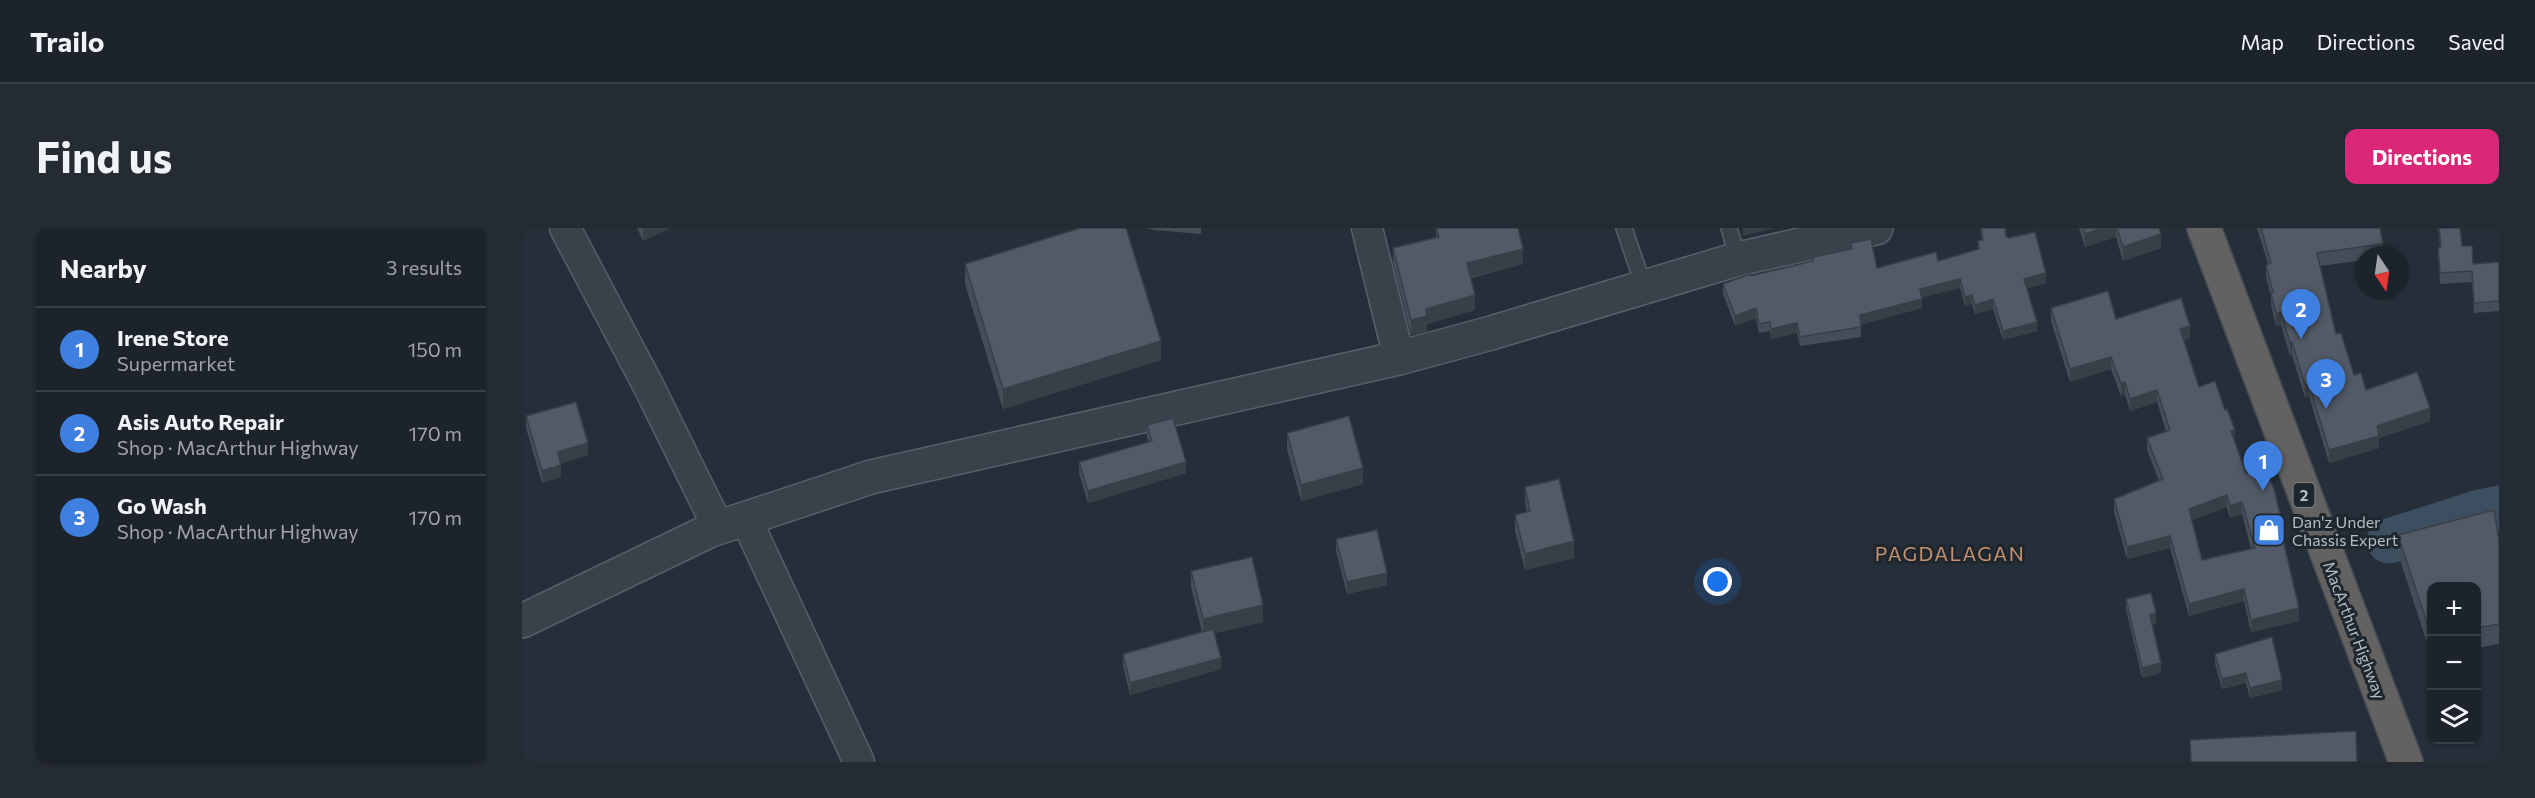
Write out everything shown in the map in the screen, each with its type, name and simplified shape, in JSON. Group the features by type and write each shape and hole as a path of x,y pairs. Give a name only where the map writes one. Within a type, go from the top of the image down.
{"highway":[{"name":"MacArthur Highway","path":"2204,228 2406,762"}],"street":[{"path":"566,228 648,385 731,522 859,762"},
{"path":"1367,228 1400,358"},
{"path":"522,621 731,522 871,477 1400,358 1738,259 1876,228"}],"lane":[{"path":"1624,228 1644,287"},
{"path":"1729,228 1738,259"}],"building":[{"path":"1080,228 1126,228 1161,341 1003,389 965,264"},
{"path":"1436,228 1518,228 1523,249 1467,263 1475,295 1426,309 1427,316 1411,320 1393,248 1439,237"},
{"path":"1981,228 2005,228 2006,236 2009,238 2035,232 2046,273 2024,279 2037,322 2003,331 1993,299 1975,305 1972,295 1965,297 1960,279 1920,289 1922,299 1860,315 1861,327 1800,337 1797,323 1771,329 1770,322 1759,324 1756,308 1735,316 1723,284 1750,274 1751,276 1813,261 1813,257 1852,249 1851,243 1871,239 1877,268 1936,252 1938,261 1979,249 1978,241 1983,240"},
{"path":"2083,228 2102,228 2085,234"},
{"path":"2117,228 2159,228 2161,234 2123,247"},
{"path":"2261,228 2380,228 2383,244 2355,246 2317,253 2336,334 2341,333 2354,375 2361,373 2366,390 2417,372 2430,408 2377,426 2379,436 2329,450 2309,384 2305,385 2281,312 2276,314 2266,265 2271,263"},
{"path":"2439,228 2460,228 2462,246 2472,246 2473,264 2499,262 2499,301 2474,303 2472,271 2440,273"},
{"path":"2108,291 2116,319 2181,298 2190,326 2180,329 2199,387 2215,381 2235,430 2231,431 2246,473 2265,465 2274,489 2285,534 2282,535 2299,608 2251,620 2244,589 2189,604 2170,536 2127,547 2114,499 2163,479 2147,438 2170,430 2157,390 2130,399 2125,382 2121,383 2111,357 2070,369 2051,308","holes":["2227,495 2230,506 2242,502 2255,548 2202,560 2189,509"]},
{"path":"576,402 588,443 558,452 561,465 542,471 526,416"},
{"path":"1349,416 1363,468 1301,485 1287,433"},
{"path":"1173,418 1186,462 1088,491 1079,462 1152,441 1147,425"},
{"path":"1559,479 1574,541 1525,554 1515,515 1530,511 1525,487"},
{"path":"2494,510 2499,541 2499,624 2481,627 2481,582 2427,582 2427,623 2398,535"},
{"path":"1377,530 1387,573 1347,582 1336,539"},
{"path":"1252,557 1263,605 1203,619 1191,571"},
{"path":"2151,593 2156,613 2150,615 2161,663 2142,668 2126,599"},
{"path":"1213,629 1221,658 1130,683 1123,654"},
{"path":"2272,637 2282,680 2250,688 2246,673 2222,679 2215,654"},
{"path":"2356,731 2357,762 2191,762 2190,740"}],"waterway":[{"path":"2389,541 2499,508"}],"place":[{"name":"Asis Auto Repair","path":"2301,339"},
{"name":"Go Wash","path":"2326,409"},
{"name":"Irene Store","path":"2263,491"},
{"name":"Dan'z Under Chassis Expert","path":"2269,530"}],"district":[{"name":"PAGDALAGAN","path":"1950,553"}]}
